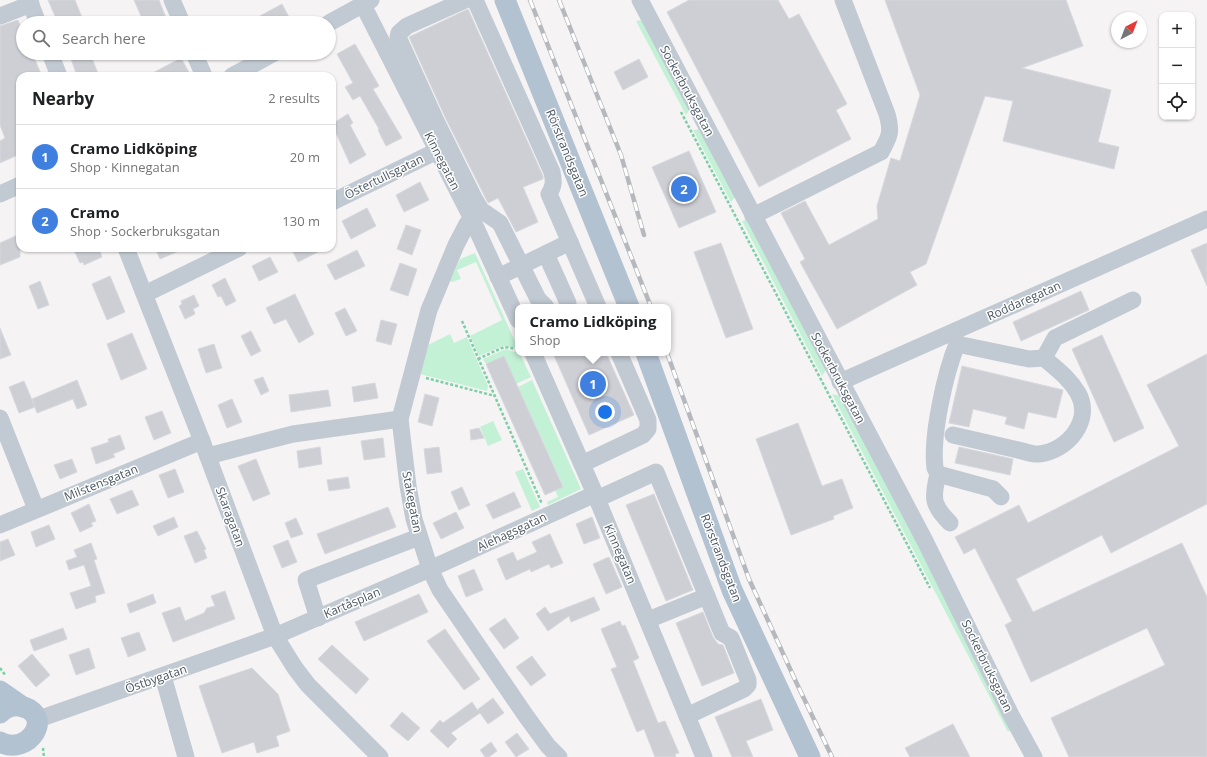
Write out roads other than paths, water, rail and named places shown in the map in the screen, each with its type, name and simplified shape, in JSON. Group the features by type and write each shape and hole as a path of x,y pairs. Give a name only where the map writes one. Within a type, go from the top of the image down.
{"main road":[{"name":"Rörstrandsgatan","path":"505,0 627,304"},
{"name":"Rörstrandsgatan","path":"647,356 732,590 810,757"},
{"path":"0,691 33,730 32,742 22,748 9,749"},
{"path":"0,713 12,706 33,730"}],"street":[{"path":"172,0 179,16"},
{"path":"465,0 407,26 398,33 398,37 436,121 474,198 481,210 500,224 538,299 543,304"},
{"path":"475,0 552,172 554,181 549,194 597,304"},
{"name":"Sockerbruksgatan","path":"640,0 840,382 926,542 1011,715 1034,757"},
{"path":"753,216 881,152 888,140 891,129 887,114 843,0"},
{"path":"0,16 30,2 35,16"},
{"path":"336,19 367,2"},
{"name":"Kinnegatan","path":"367,2 436,151 472,219 515,314"},
{"path":"52,60 57,72"},
{"path":"197,60 202,72"},
{"path":"239,72 261,60"},
{"name":"Östertullsgatan","path":"336,200 436,151"},
{"path":"0,194 16,187"},
{"name":"Stakegatan","path":"472,219 467,224 456,245 429,310 400,419 408,486 419,537 430,569 456,616 526,716 548,746 559,757"},
{"name":"Roddaregatan","path":"840,382 955,338 1207,219"},
{"path":"498,277 570,242"},
{"name":"Skaragatan","path":"128,252 205,449 275,636 295,668 308,685 380,757"},
{"path":"145,294 231,252"},
{"path":"546,254 564,304"},
{"path":"566,304 592,291"},
{"path":"1044,358 1055,338 1134,300"},
{"path":"950,523 938,510 934,502 938,474 934,462 938,424 955,338 1029,359 1044,358 1068,379 1078,394 1083,410 1077,431 1071,440 1053,450 1038,454 953,434"},
{"name":"Kinnegatan","path":"534,356 596,496 704,757"},
{"path":"582,464 644,435 648,429 648,420 620,356"},
{"path":"0,418 36,509"},
{"name":"Milstensgatan","path":"0,525 36,509 205,449 293,434 400,419"},
{"name":"Alehagsgatan","path":"430,569 596,496 656,472 707,596"},
{"path":"938,474 993,489 1001,497"},
{"path":"318,618 306,580 419,537"},
{"name":"Kartåsplan","path":"275,636 430,569"},
{"path":"648,620 707,596 722,633 731,638 748,680 748,685 744,689 687,716"},
{"name":"Östbygatan","path":"33,730 163,676 275,636"},
{"path":"163,676 186,757"}],"railway":[{"path":"530,0 650,304"},
{"path":"559,0 621,155 644,235"},
{"path":"668,356 749,579 832,757"}],"place":[{"name":"Cramo","path":"684,189"},
{"name":"Cramo Lidköping","path":"593,384"}]}
